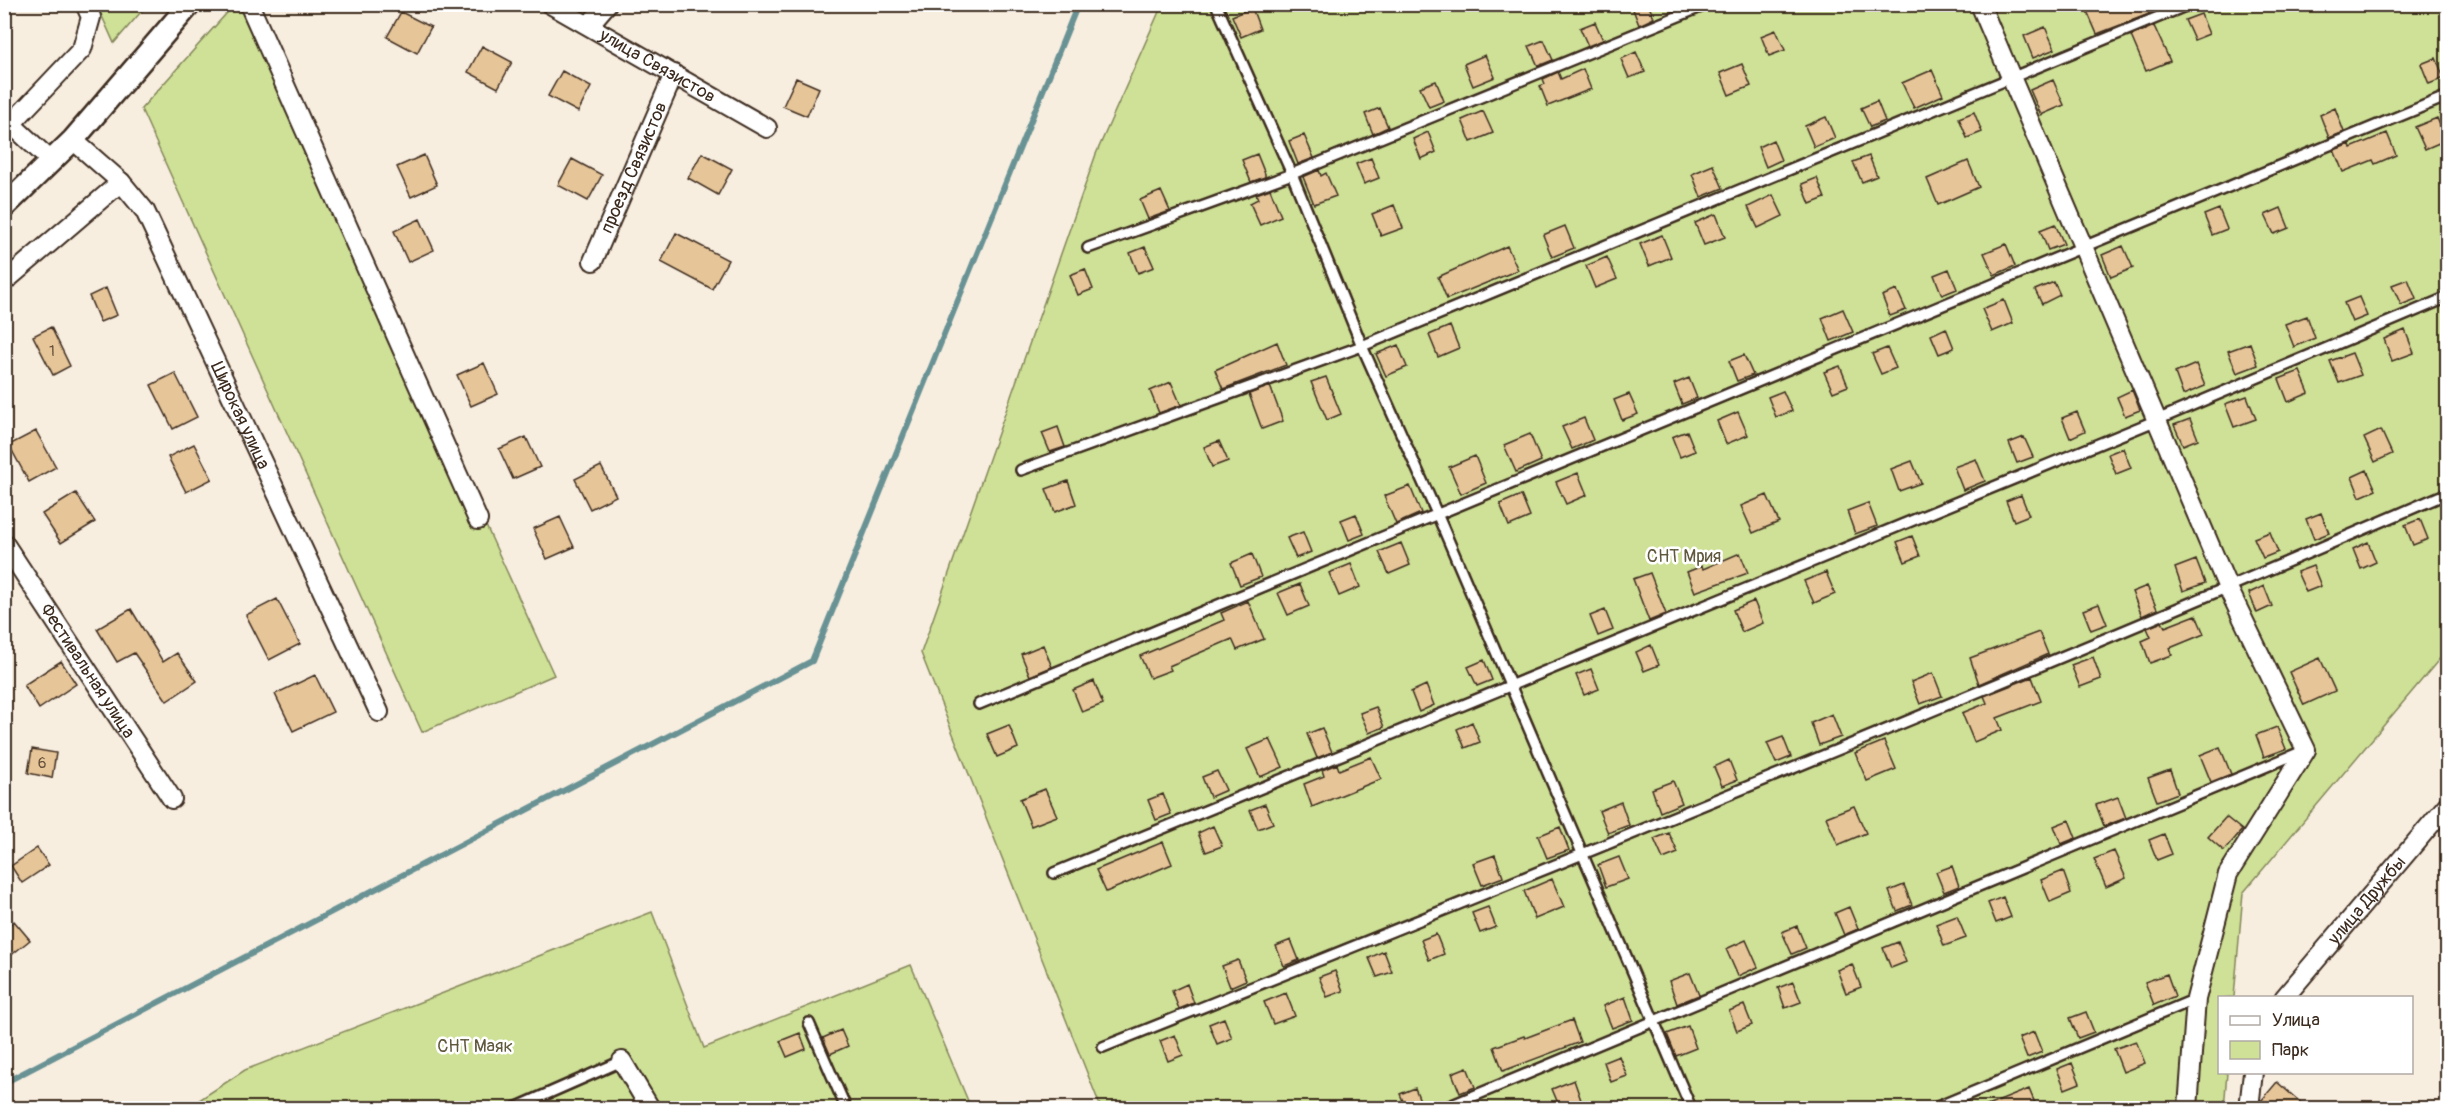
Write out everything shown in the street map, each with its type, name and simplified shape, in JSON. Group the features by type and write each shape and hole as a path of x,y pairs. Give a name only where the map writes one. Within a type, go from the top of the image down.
{"street":[{"path":"51,161 7,125 82,50 92,17 86,4"},
{"path":"4,207 73,140 190,4"},
{"path":"249,4 478,520"},
{"name":"улица Связистов","path":"550,4 767,128"},
{"path":"589,25 606,4"},
{"path":"1980,4 2228,588 2306,750 2228,874 2196,999 2188,1108"},
{"name":"проезд Связистов","path":"593,261 674,74"},
{"name":"Широкая улица","path":"73,140 121,182 145,211 379,712"},
{"path":"4,282 121,182"},
{"name":"Фестивальная улица","path":"4,543 172,799"},
{"name":"улица Дружбы","path":"2286,996 2448,804"},
{"path":"622,1061 650,1108"},
{"path":"2249,1108 2253,1074"}],"lane":[{"path":"1216,4 1292,174 1362,346 1438,516 1691,1108"},
{"path":"1088,248 1292,174 1708,4"},
{"path":"1021,470 1362,346 2190,4"},
{"path":"979,704 1438,516 2448,96"},
{"path":"1054,873 2157,420 2448,297"},
{"path":"1103,1047 1582,855 2228,588 2448,493"},
{"path":"1445,1108 2306,750"},
{"path":"1935,1108 2196,999"},
{"path":"809,1023 846,1108"},
{"path":"515,1108 622,1061"}],"green space":[{"path":"97,5 147,5 114,43"},
{"path":"234,5 249,5 554,675 422,732 141,109"},
{"name":"СНТ Мрия","path":"1162,5 2447,5 2447,650 2243,893 2234,996 2218,996 2218,1074 2227,1074 2224,1108 1101,1108 921,653 1096,154"},
{"name":"СНТ Маяк","path":"652,912 704,1048 911,965 971,1108 187,1108 245,1070"}],"building":[{"path":"1631,4 1648,4 1654,18 1639,25"},
{"path":"2084,4 2145,4 2149,14 2097,34"},
{"path":"1252,8 1260,29 1241,37 1232,16"},
{"path":"401,12 431,27 417,53 387,37"},
{"path":"2201,14 2209,34 2194,40 2185,20"},
{"path":"1595,22 1603,40 1588,46 1580,28"},
{"path":"2154,26 2170,61 2146,71 2131,36"},
{"path":"2045,27 2055,49 2033,58 2024,36"},
{"path":"1776,30 1785,50 1769,56 1761,36"},
{"path":"1544,40 1553,60 1538,66 1529,46"},
{"path":"482,46 512,62 498,88 468,72"},
{"path":"1636,52 1645,72 1629,78 1621,59"},
{"path":"1485,55 1495,77 1473,86 1464,64"},
{"path":"2436,58 2444,78 2429,84 2421,64"},
{"path":"1742,64 1751,86 1729,95 1720,73"},
{"path":"1583,69 1591,89 1548,106 1540,86 1545,84 1543,79 1558,72 1561,79"},
{"path":"1932,70 1943,95 1914,108 1902,83"},
{"path":"562,71 591,87 578,112 548,96"},
{"path":"796,78 819,88 807,116 783,106"},
{"path":"2053,80 2064,105 2041,115 2030,90"},
{"path":"1436,81 1444,101 1429,107 1420,87"},
{"path":"1877,101 1885,121 1870,127 1861,108"},
{"path":"1380,108 1388,127 1373,134 1365,114"},
{"path":"2335,108 2344,132 2329,138 2320,115"},
{"path":"1483,111 1493,133 1471,142 1462,120"},
{"path":"1974,112 1982,132 1967,138 1959,118"},
{"path":"1826,117 1835,138 1814,147 1805,126"},
{"path":"2437,118 2446,140 2425,149 2415,127"},
{"path":"1428,132 1436,152 1421,159 1413,139"},
{"path":"2387,133 2396,155 2375,164 2373,160 2343,172 2334,150 2350,144 2351,148"},
{"path":"1304,135 1314,158 1298,164 1289,141"},
{"path":"1773,140 1781,160 1766,167 1758,147"},
{"path":"702,153 732,169 718,195 688,178"},
{"path":"1257,154 1265,177 1251,182 1242,160"},
{"path":"424,155 437,185 411,197 397,167"},
{"path":"1869,156 1877,176 1862,182 1853,162"},
{"path":"1371,158 1379,178 1364,184 1356,164"},
{"path":"572,159 602,175 588,201 558,185"},
{"path":"1968,161 1979,187 1938,205 1927,179"},
{"path":"1713,165 1723,188 1701,197 1692,174"},
{"path":"1319,170 1321,176 1326,173 1336,196 1314,204 1303,177"},
{"path":"1817,178 1825,198 1810,204 1802,184"},
{"path":"1270,189 1281,216 1260,225 1250,203 1258,199 1256,194"},
{"path":"1161,191 1170,211 1148,219 1140,200"},
{"path":"1773,195 1783,216 1758,228 1748,207"},
{"path":"1394,205 1403,228 1381,236 1372,214"},
{"path":"2281,208 2289,228 2274,234 2265,215"},
{"path":"2219,209 2227,229 2212,235 2204,215"},
{"path":"1716,214 1725,237 1704,245 1695,223"},
{"path":"420,219 434,250 408,262 394,231"},
{"path":"2055,224 2064,244 2048,250 2040,230"},
{"path":"1565,226 1574,248 1552,257 1543,235"},
{"path":"676,233 728,260 712,289 661,262"},
{"path":"1662,235 1671,257 1649,266 1640,244"},
{"path":"2006,244 2015,266 1994,275 1984,253"},
{"path":"1507,246 1518,270 1447,299 1438,277"},
{"path":"2123,246 2133,268 2111,277 2102,255"},
{"path":"1145,247 1154,267 1138,273 1130,253"},
{"path":"1607,257 1617,279 1595,288 1586,266"},
{"path":"1085,269 1093,289 1078,295 1070,275"},
{"path":"1949,269 1957,289 1942,295 1934,275"},
{"path":"2408,279 2416,299 2401,305 2392,285"},
{"path":"2054,282 2060,295 2042,304 2035,290"},
{"path":"106,288 117,315 100,322 89,296"},
{"path":"1897,290 1906,310 1890,316 1882,296"},
{"path":"2359,297 2367,316 2352,322 2344,303"},
{"path":"2004,300 2013,323 1992,332 1982,309"},
{"path":"1843,309 1853,332 1831,341 1822,318"},
{"path":"2307,316 2315,338 2294,347 2285,324"},
{"path":"1450,326 1459,348 1438,357 1429,335"},
{"path":"51,327 70,366 53,375 33,336"},
{"path":"1946,328 1954,348 1939,354 1931,335"},
{"path":"2405,330 2414,353 2392,361 2384,339"},
{"path":"1277,342 1286,365 1223,389 1215,370"},
{"path":"2250,343 2258,365 2237,373 2228,351"},
{"path":"1398,345 1407,367 1386,376 1376,354"},
{"path":"1887,348 1896,368 1881,374 1872,354"},
{"path":"2352,353 2361,375 2339,383 2330,361"},
{"path":"1744,355 1753,375 1737,381 1729,361"},
{"path":"484,363 498,394 471,406 457,375"},
{"path":"2196,364 2205,386 2183,395 2175,373"},
{"path":"1840,366 1848,386 1833,392 1824,372"},
{"path":"2300,371 2309,393 2288,402 2279,379"},
{"path":"175,373 197,417 173,429 151,385"},
{"path":"1326,377 1341,414 1327,420 1311,382"},
{"path":"1689,378 1697,398 1682,404 1674,384"},
{"path":"1171,382 1181,405 1159,413 1150,391"},
{"path":"1270,386 1283,421 1262,429 1249,394"},
{"path":"2132,390 2140,410 2125,416 2117,397"},
{"path":"1783,391 1792,411 1776,417 1768,397"},
{"path":"1629,394 1638,414 1622,420 1614,400"},
{"path":"2247,396 2256,419 2234,427 2225,404"},
{"path":"1738,412 1748,435 1726,444 1717,421"},
{"path":"2077,412 2085,431 2070,438 2062,418"},
{"path":"1584,418 1593,440 1572,449 1562,427"},
{"path":"2190,419 2198,439 2183,445 2174,425"},
{"path":"1058,427 1065,447 1050,452 1042,433"},
{"path":"2381,430 2392,454 2375,462 2364,438"},
{"path":"36,431 56,467 29,482 9,445"},
{"path":"1687,431 1695,451 1680,457 1672,437"},
{"path":"1530,434 1541,461 1516,472 1504,445"},
{"path":"526,437 540,467 513,479 499,449"},
{"path":"2024,437 2033,457 2017,463 2009,443"},
{"path":"1219,441 1228,461 1212,467 1204,447"},
{"path":"194,444 212,479 186,492 168,457"},
{"path":"2123,448 2131,468 2116,474 2108,454"},
{"path":"1475,456 1486,483 1461,494 1449,467"},
{"path":"1976,459 1985,481 1963,490 1954,467"},
{"path":"1912,461 1921,483 1899,491 1891,469"},
{"path":"601,466 616,496 590,509 575,479"},
{"path":"2367,470 2376,490 2360,497 2352,477"},
{"path":"1578,473 1587,495 1566,504 1556,482"},
{"path":"1068,481 1076,504 1055,512 1046,489"},
{"path":"1410,486 1421,513 1396,524 1384,496"},
{"path":"76,493 95,522 61,543 42,514"},
{"path":"1521,495 1530,517 1509,526 1500,504"},
{"path":"1767,495 1779,522 1753,533 1741,506"},
{"path":"2021,495 2029,515 2014,521 2006,501"},
{"path":"1868,503 1877,526 1855,534 1847,511"},
{"path":"2321,513 2329,533 2314,539 2306,519"},
{"path":"1356,514 1364,534 1349,540 1341,520"},
{"path":"560,517 574,547 547,559 533,529"},
{"path":"2420,519 2428,539 2413,545 2405,525"},
{"path":"1303,532 1311,552 1296,558 1287,538"},
{"path":"2270,532 2278,552 2263,558 2254,538"},
{"path":"1912,536 1920,556 1905,562 1897,542"},
{"path":"2368,542 2376,562 2361,569 2353,549"},
{"path":"1401,543 1410,565 1389,574 1379,552"},
{"path":"1740,553 1748,573 1695,592 1687,572 1702,566 1703,569"},
{"path":"1252,554 1261,577 1240,585 1231,563"},
{"path":"2196,560 2205,583 2183,591 2175,568"},
{"path":"1351,564 1360,587 1339,596 1329,573"},
{"path":"2313,566 2321,586 2306,592 2297,572"},
{"path":"1826,572 1835,594 1814,603 1804,581"},
{"path":"1650,573 1666,614 1649,621 1633,579"},
{"path":"1300,584 1309,606 1288,615 1278,593"},
{"path":"2147,586 2157,609 2142,616 2132,592"},
{"path":"2264,586 2272,606 2257,613 2249,593"},
{"path":"277,599 300,644 269,660 246,615"},
{"path":"1248,601 1264,639 1237,650 1232,639 1169,666 1171,670 1150,678 1140,656 1224,620 1221,613"},
{"path":"1754,601 1763,623 1742,632 1733,610"},
{"path":"2099,604 2107,624 2091,630 2083,610"},
{"path":"131,609 163,662 177,653 197,681 167,701 134,653 117,662 97,629"},
{"path":"1605,610 1613,630 1598,636 1590,616"},
{"path":"2196,615 2204,634 2170,648 2172,655 2150,663 2142,641 2151,637 2147,628 2162,622 2165,627"},
{"path":"2039,632 2048,654 1979,684 1970,658"},
{"path":"1043,645 1052,667 1030,676 1021,654"},
{"path":"1651,645 1659,665 1644,671 1636,652"},
{"path":"2093,657 2101,679 2080,687 2071,665"},
{"path":"2320,658 2335,691 2304,705 2289,672"},
{"path":"1484,660 1492,680 1477,686 1468,667"},
{"path":"61,661 76,684 39,709 24,685"},
{"path":"1591,669 1599,689 1584,695 1576,675"},
{"path":"1933,673 1942,696 1920,704 1911,682"},
{"path":"315,675 333,712 293,731 275,694"},
{"path":"2032,677 2041,701 1997,718 2002,730 1974,742 1962,713 1987,703 1984,696"},
{"path":"1094,681 1103,704 1082,712 1073,690"},
{"path":"1426,685 1434,705 1419,712 1411,692"},
{"path":"1376,707 1384,727 1369,733 1360,713"},
{"path":"1832,714 1841,737 1819,745 1811,723"},
{"path":"1472,722 1480,742 1465,748 1457,729"},
{"path":"1009,725 1018,748 997,757 987,734"},
{"path":"2277,727 2286,749 2264,757 2256,735"},
{"path":"1322,728 1332,752 1317,758 1307,734"},
{"path":"1783,737 1791,757 1776,763 1767,743"},
{"path":"1270,739 1283,767 1260,777 1247,749"},
{"path":"1884,741 1896,769 1867,781 1855,753"},
{"path":"2220,747 2231,774 2211,782 2200,755"},
{"path":"32,749 56,753 52,778 28,773"},
{"path":"1371,757 1381,779 1312,807 1304,784 1324,776 1322,770 1337,764 1339,770"},
{"path":"1729,760 1737,780 1722,786 1714,767"},
{"path":"2170,770 2178,793 2157,801 2148,778"},
{"path":"1217,771 1226,790 1210,797 1202,777"},
{"path":"1673,781 1682,803 1660,812 1652,789"},
{"path":"1045,789 1057,816 1031,826 1020,799"},
{"path":"1163,794 1171,814 1156,820 1148,800"},
{"path":"2118,797 2126,818 2104,826 2096,805"},
{"path":"1621,802 1629,825 1608,833 1599,811"},
{"path":"1265,804 1273,823 1258,829 1250,810"},
{"path":"1854,806 1866,833 1838,845 1826,817"},
{"path":"2226,817 2242,830 2224,851 2208,837"},
{"path":"2069,820 2076,838 2061,844 2054,826"},
{"path":"1213,826 1222,846 1206,852 1198,833"},
{"path":"1560,827 1569,850 1547,858 1538,836"},
{"path":"1669,833 1678,853 1663,859 1654,839"},
{"path":"2164,834 2172,854 2157,860 2149,840"},
{"path":"1163,842 1172,864 1106,892 1096,870"},
{"path":"37,848 49,865 22,883 11,866"},
{"path":"2114,851 2126,878 2106,887 2094,859"},
{"path":"1495,855 1503,877 1482,885 1473,863"},
{"path":"1619,857 1628,879 1606,887 1598,865"},
{"path":"1952,866 1959,886 1944,892 1936,872"},
{"path":"2063,871 2071,893 2050,902 2041,880"},
{"path":"1552,879 1564,907 1535,919 1524,891"},
{"path":"1904,885 1912,905 1897,911 1889,891"},
{"path":"2003,897 2011,917 1996,923 1988,903"},
{"path":"1488,907 1496,927 1480,933 1472,913"},
{"path":"1849,907 1858,929 1844,935 1835,913"},
{"path":"1957,916 1966,938 1944,946 1936,924"},
{"path":"14,921 30,940 4,961 4,930"},
{"path":"1797,926 1806,948 1792,954 1782,932"},
{"path":"1436,934 1444,954 1429,960 1421,940"},
{"path":"1291,940 1299,960 1284,966 1276,946"},
{"path":"1746,940 1758,967 1738,976 1726,949"},
{"path":"1898,942 1906,962 1891,968 1883,948"},
{"path":"1384,951 1392,972 1377,977 1369,958"},
{"path":"1238,960 1246,980 1230,987 1222,966"},
{"path":"1852,964 1861,987 1846,993 1837,970"},
{"path":"1335,971 1343,991 1327,997 1319,977"},
{"path":"1690,973 1699,995 1677,1004 1669,981"},
{"path":"2167,974 2175,996 2154,1005 2145,982"},
{"path":"1793,982 1801,1002 1785,1008 1778,988"},
{"path":"1187,984 1194,1003 1179,1009 1172,991"},
{"path":"1286,993 1295,1016 1273,1024 1264,1002"},
{"path":"1625,997 1633,1020 1612,1028 1603,1006"},
{"path":"1744,1005 1752,1025 1737,1031 1729,1011"},
{"path":"2086,1012 2094,1032 2078,1038 2070,1018"},
{"path":"1224,1018 1232,1038 1217,1044 1209,1024"},
{"path":"1572,1020 1580,1042 1503,1071 1494,1047"},
{"path":"1688,1026 1696,1048 1676,1056 1667,1034"},
{"path":"841,1030 848,1046 830,1054 823,1038"},
{"path":"2034,1032 2042,1052 2027,1058 2019,1038"},
{"path":"800,1033 806,1049 787,1057 780,1041"},
{"path":"1175,1035 1183,1055 1168,1061 1160,1041"},
{"path":"2136,1041 2145,1063 2123,1072 2114,1049"},
{"path":"1619,1056 1627,1076 1611,1082 1604,1062"},
{"path":"2072,1063 2080,1083 2065,1089 2057,1069"},
{"path":"1467,1067 1475,1087 1460,1093 1452,1073"},
{"path":"1574,1080 1582,1103 1560,1108 1552,1089"},
{"path":"2277,1082 2307,1108 2260,1108 2261,1101"},
{"path":"1415,1088 1423,1108 1406,1108 1400,1094"},
{"path":"2029,1089 2037,1108 1982,1108"}],"waterway":[{"path":"4,1083 812,661 1078,4"}]}
